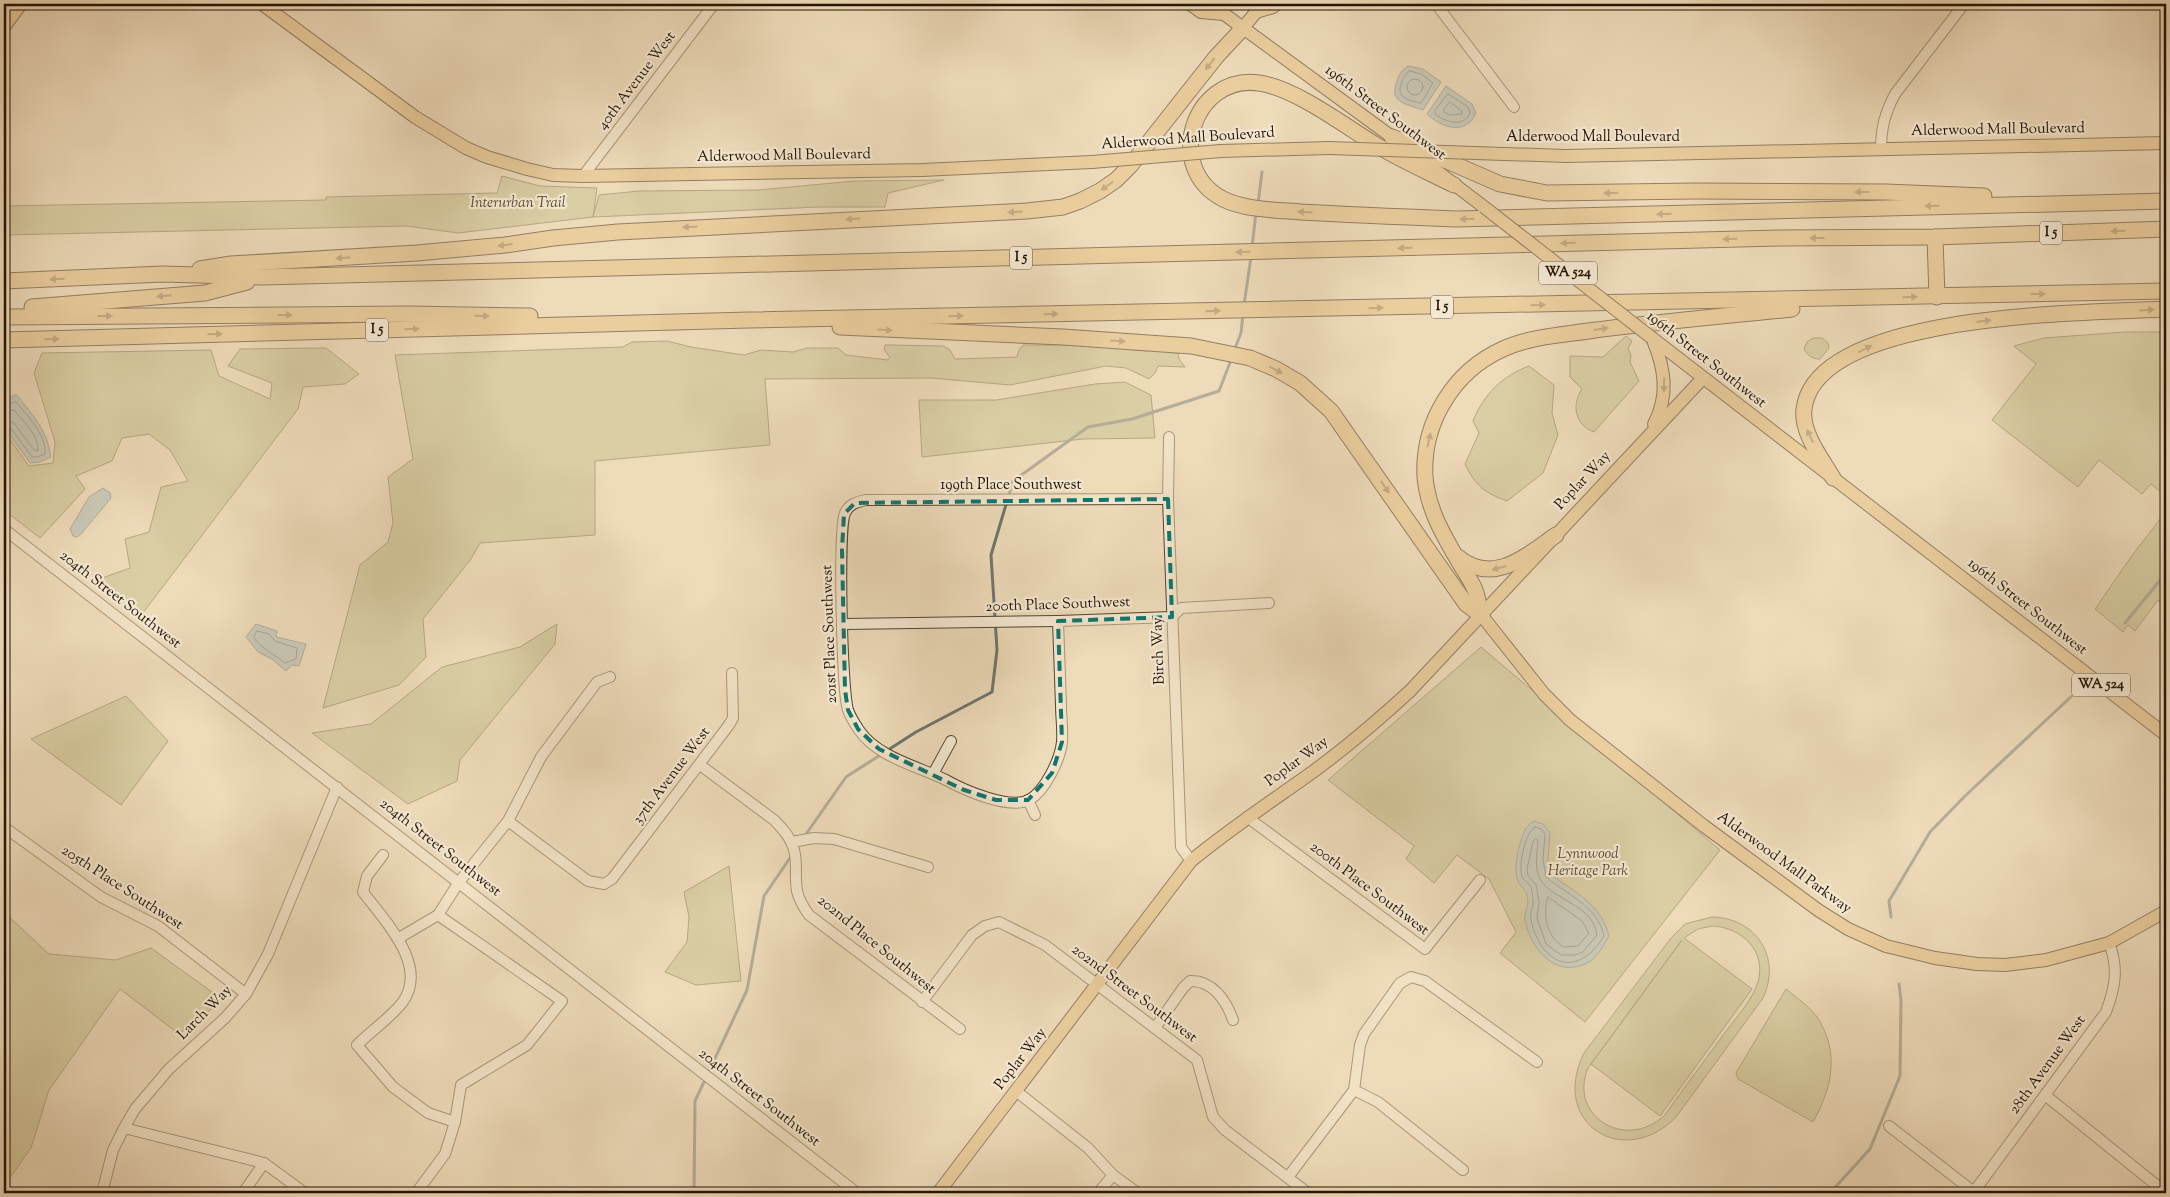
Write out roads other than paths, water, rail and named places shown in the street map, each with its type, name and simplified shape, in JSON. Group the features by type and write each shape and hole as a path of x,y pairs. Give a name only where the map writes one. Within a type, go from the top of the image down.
{"highway":[{"path":"163,274 231,264 505,246 553,238 618,232 1027,211 1063,207 1100,191 1130,166 1216,58 1243,28"},
{"path":"1454,185 1379,146 1302,101 1259,83 1241,84 1218,93 1202,108 1191,132 1190,150 1198,175 1208,188 1221,198 1244,206 1334,214 1456,219 2166,201"},
{"path":"1392,137 1476,175 1523,190 1547,193 1695,191 1876,192 2138,201"},
{"name":"I 5","path":"4,281 163,274 263,277 1779,238 1936,237 2166,229"},
{"path":"1936,237 1937,297"},
{"path":"4,308 38,307 205,293 263,277"},
{"name":"I 5","path":"4,340 749,320 2166,291"},
{"path":"1482,616 1475,589 1437,524 1429,500 1425,477 1429,436 1443,401 1453,387 1476,365 1488,356 1529,340 1660,321 1731,316 1882,298"},
{"path":"1833,478 1804,424 1806,400 1818,380 1863,349 1894,337 1965,323 2026,316 2166,309"},
{"path":"4,317 409,314 749,320 885,330 1064,337 1181,346 1228,352 1250,358 1276,369 1300,383 1332,411 1466,604 1482,616"},
{"path":"1453,553 1474,568 1499,570 1533,551 1556,535"}],"main road":[{"path":"4,27 21,4"},
{"name":"Alderwood Mall Boulevard","path":"262,4 415,117 466,148 487,157 554,175 922,170 1092,162 1221,151 1329,148 1566,156 2166,143"},
{"name":"196th Street Southwest","path":"1190,4 1202,12 1222,9 1243,28 1484,207 2166,735"},
{"path":"1243,28 1256,8 1273,7 1276,4"},
{"path":"1646,437 1659,414 1664,399 1665,376 1661,358 1652,338"},
{"name":"Poplar Way","path":"938,1193 1191,861 1247,817 1300,782 1363,734 1410,691 1703,378"},
{"name":"Alderwood Mall Parkway","path":"1482,616 1544,694 1570,720 1770,876 1848,929 1886,946 1935,958 1977,964 2005,965 2046,960 2110,943 2166,911"}],"street":[{"name":"40th Avenue West","path":"583,176 714,4"},
{"path":"1436,4 1514,107"},
{"path":"1881,149 1882,124 1886,110 1895,94 1964,4"},
{"name":"Birch Way","path":"1169,438 1168,499 1182,847 1191,861"},
{"name":"199th Place Southwest","path":"855,502 866,500 1168,499"},
{"name":"201st Place Southwest","path":"855,502 844,514 842,550 845,690 848,710 858,729 866,740 879,749 964,790 996,800 1015,802 1028,800"},
{"name":"204th Street Southwest","path":"4,528 857,1193"},
{"name":"200th Place Southwest","path":"844,624 1058,621 1172,617 1181,608 1269,603"},
{"path":"1035,815 1028,800 1044,785 1052,773 1062,742 1058,621"},
{"name":"37th Avenue West","path":"508,821 580,876 588,881 604,884 619,872 733,718 732,673"},
{"path":"399,938 438,915 459,882 508,821 541,757 597,682 610,677"},
{"path":"933,774 951,741"},
{"name":"202nd Place Southwest","path":"700,764 774,820 792,842 796,854 797,892 809,916 960,1029"},
{"name":"Larch Way","path":"102,1193 114,1150 135,1109 169,1069 225,1018 246,994 268,954 337,787"},
{"name":"200th Place Southwest","path":"1247,817 1425,949 1480,880"},
{"name":"205th Place Southwest","path":"4,828 101,896 158,926 246,994"},
{"path":"792,842 814,838 834,839 928,867"},
{"path":"383,855 367,876 362,892 399,938 409,962 410,986 402,1002 357,1045 393,1087 428,1113 455,1122"},
{"path":"416,1193 445,1154 455,1122 461,1085 526,1045 562,1001 438,915"},
{"name":"202nd Street Southwest","path":"922,1002 972,935 984,926 999,922 1044,945 1197,1060 1213,1117 1225,1130 1308,1193"},
{"name":"28th Avenue West","path":"1974,1193 2106,1012 2113,993 2116,976 2115,957 2110,943"},
{"path":"1288,1177 1354,1090 1360,1046 1364,1034 1400,983 1411,977 1425,980 1537,1062"},
{"path":"1155,1028 1182,988 1190,981 1202,981 1224,999 1233,1020"},
{"path":"1354,1090 1378,1102 1463,1170"},
{"path":"1016,1091 1088,1148 1113,1175 1138,1193"},
{"path":"2045,1095 2166,1193"},
{"path":"1889,1126 1974,1193"},
{"path":"124,1128 264,1163 305,1193"},
{"path":"243,1193 264,1163"},
{"path":"1098,1193 1113,1175"}],"water":[{"path":"1408,66 1423,69 1441,82 1423,110 1401,102 1395,94 1399,76"},
{"path":"1446,86 1472,104 1476,113 1466,125 1460,127 1446,126 1427,114"},
{"path":"17,395 34,416 43,431 51,457 40,462 30,463 4,427 4,401"},
{"path":"103,488 110,493 111,498 81,534 77,537 73,536 70,529 89,497"},
{"path":"256,624 277,631 276,637 306,644 299,666 292,665 286,671 272,659 258,652 246,637"},
{"path":"1534,821 1543,824 1550,832 1548,860 1550,874 1594,907 1600,915 1609,936 1594,958 1587,963 1575,967 1555,964 1546,958 1539,951 1528,931 1525,920 1528,903 1527,897 1516,876 1516,861 1525,830"}],"waterway":[{"path":"1258,204 1262,172"},
{"path":"1252,248 1256,212"},
{"path":"1244,305 1251,257"},
{"path":"1234,351 1241,333 1243,314"},
{"path":"804,837 846,777 916,732 992,692 997,650 991,555 1013,481 1088,427 1132,419 1219,391 1231,360"},
{"path":"2125,623 2166,573"},
{"path":"1891,917 1889,901 1930,832 1966,795 2075,693"},
{"path":"694,1193 695,1101 747,990 764,896 792,855"},
{"path":"1830,1193 1870,1149 1900,1076 1901,1000 1899,984"}],"park label":[{"name":"Interurban Trail","path":"518,203"},
{"name":"Lynnwood Heritage Park","path":"1588,862"}]}
